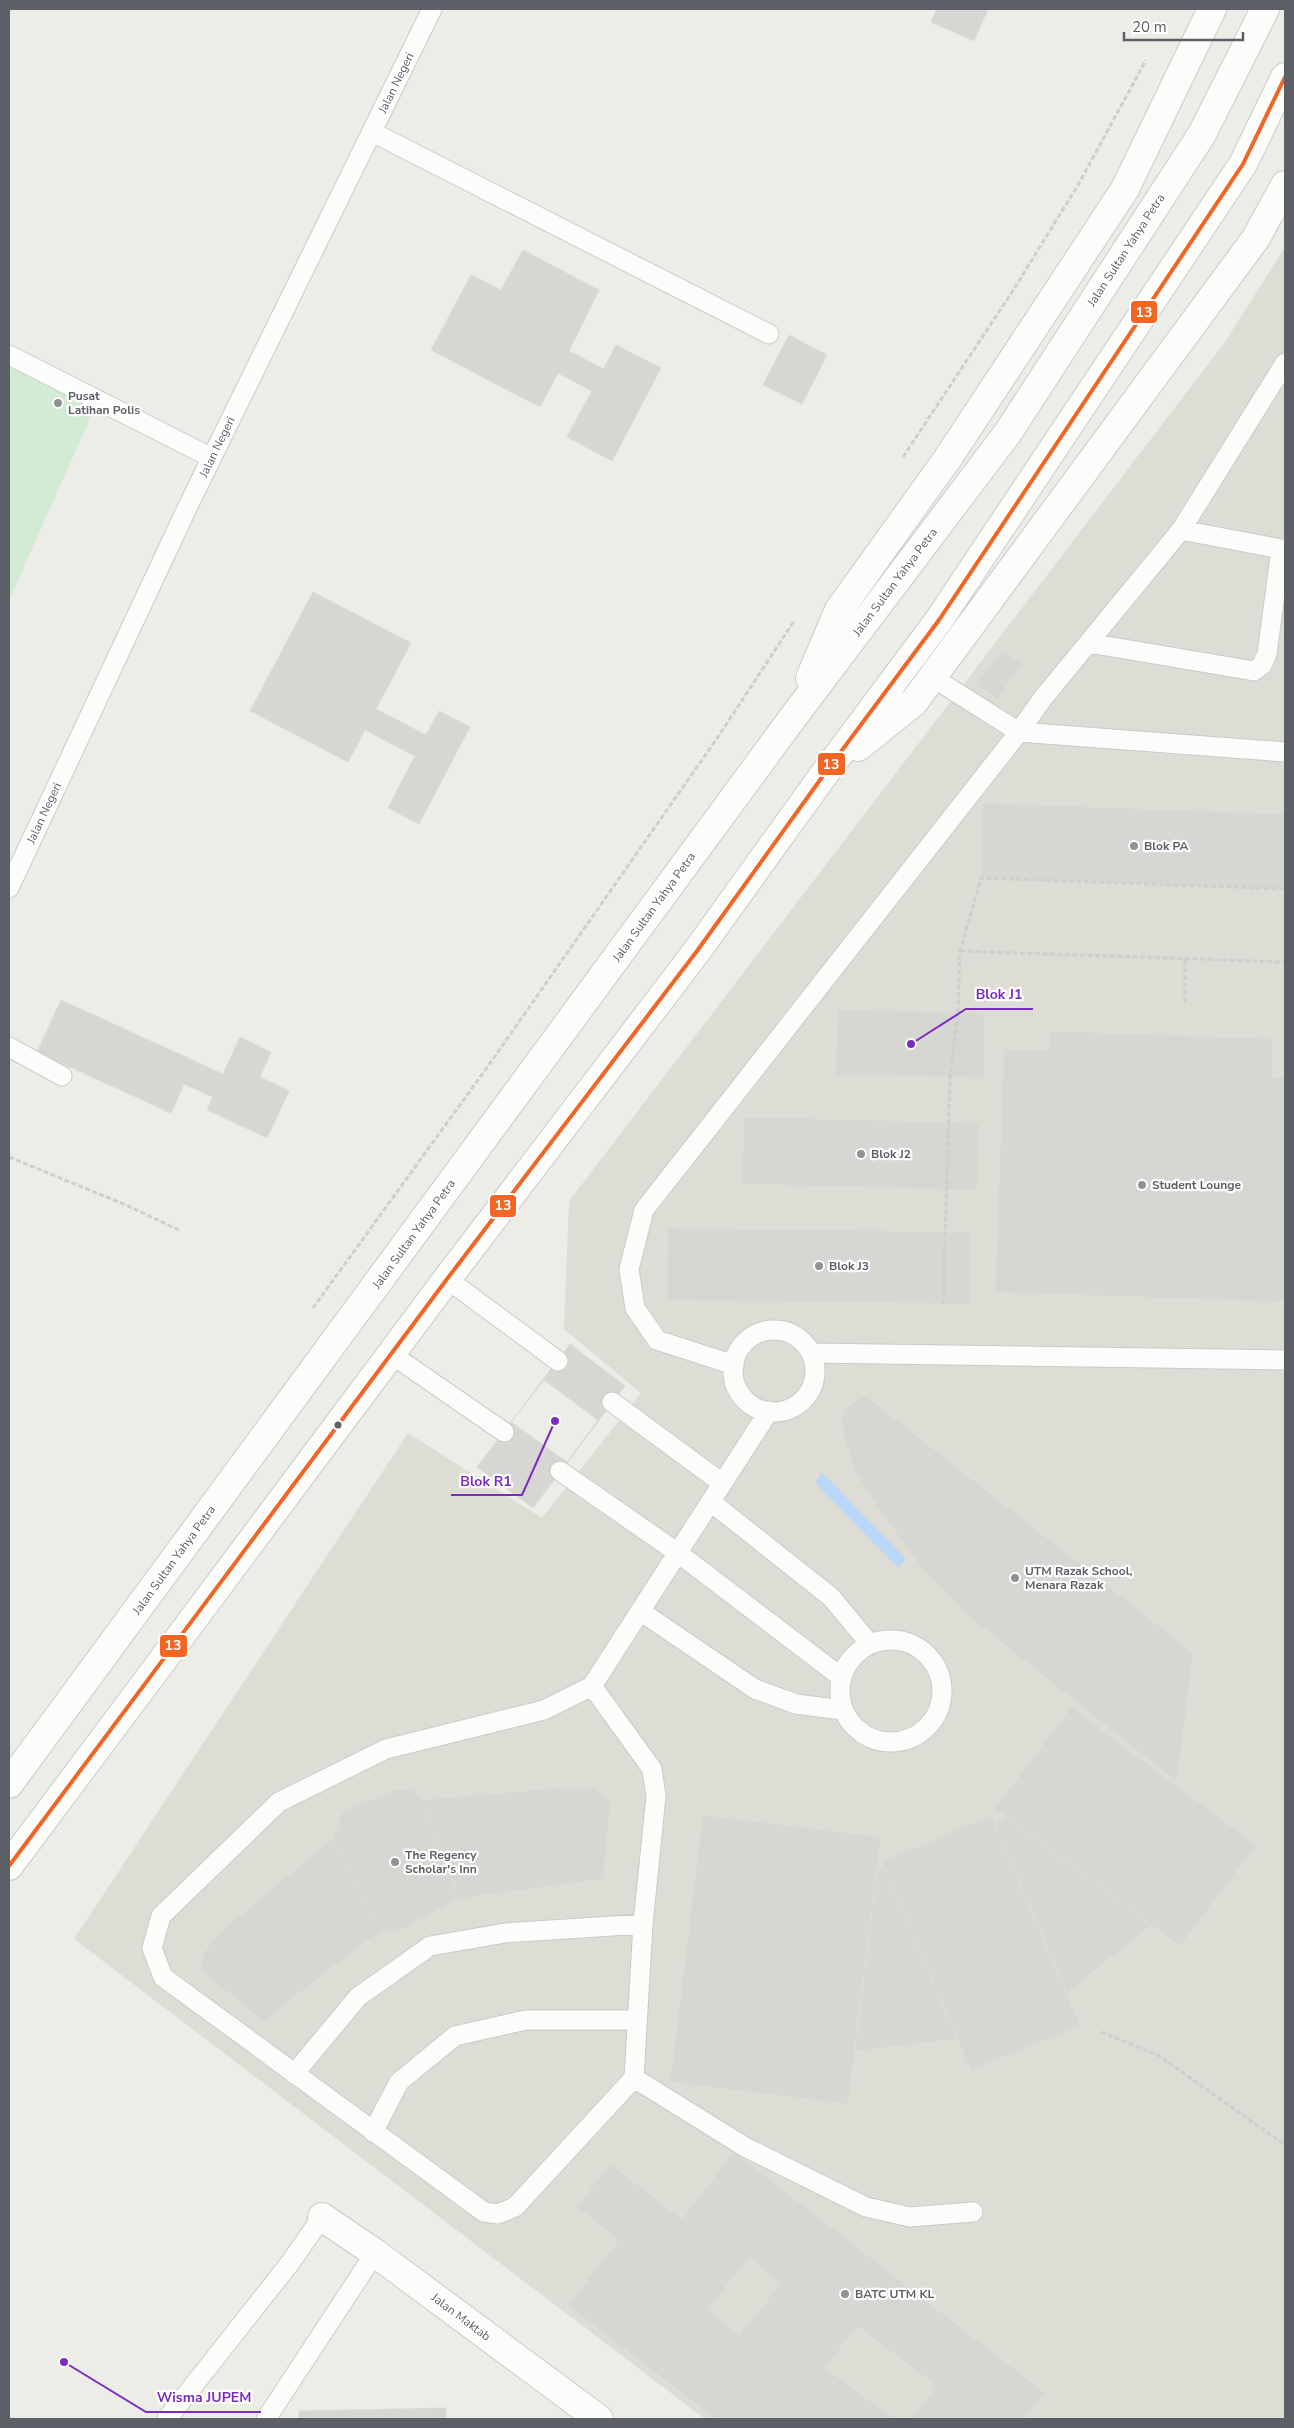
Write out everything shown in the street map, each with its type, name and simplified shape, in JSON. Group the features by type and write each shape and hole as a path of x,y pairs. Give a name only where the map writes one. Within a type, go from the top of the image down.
{"main road":[{"path":"794,716 839,610 948,458 1125,189 1212,9"},
{"name":"Jalan Sultan Yahya Petra","path":"9,1784 794,716 1007,434 1202,134 1265,9"},
{"path":"9,1866 447,1279 697,952 825,773 939,620 1243,164 1285,78"},
{"path":"825,773 914,702 1256,238 1285,185"},
{"name":"Jalan Maktab","path":"322,2217 375,2253 598,2419"}],"lane":[{"name":"Jalan Negeri","path":"9,888 212,458 432,9"},
{"path":"372,132 769,334"},
{"path":"9,355 212,458"},
{"path":"734,1365 657,1340 635,1308 629,1269 644,1210 1044,698 1181,530 1285,363"},
{"path":"1089,642 1254,671 1262,666 1267,654 1283,548 1181,530"},
{"path":"932,677 1019,732 1285,752"},
{"path":"9,1047 62,1076"},
{"path":"447,1279 558,1361"},
{"path":"781,1331 794,1334 804,1342 811,1353 815,1378 811,1390 794,1407 781,1411 768,1411 757,1408 738,1390 734,1378 734,1365 738,1353 745,1342 755,1334 781,1331"},
{"path":"811,1353 1285,1360"},
{"path":"392,1354 504,1432"},
{"path":"612,1402 722,1483"},
{"path":"592,1686 652,1769 656,1796 643,1924 634,2078 515,2207 498,2214 484,2212 163,1977 152,1948 161,1916 279,1802 386,1749 544,1710 592,1686 768,1411"},
{"path":"560,1471 678,1553 841,1677"},
{"path":"710,1502 831,1597 870,1644"},
{"path":"640,1611 755,1689 796,1704 842,1710"},
{"path":"887,1640 904,1642 920,1649 933,1661 941,1677 943,1694 939,1711 929,1726 916,1737 899,1742 881,1742 865,1736 852,1725 842,1710 839,1693 841,1677 847,1663 857,1652 870,1644 887,1640"},
{"path":"294,2074 358,1997 430,1946 505,1933 643,1924"},
{"path":"373,2132 399,2082 455,2036 526,2020 637,2020"},
{"path":"634,2078 745,2146 866,2207 910,2217 973,2212"},
{"path":"167,2419 290,2263 322,2217"},
{"path":"266,2419 375,2253"}],"path":[{"path":"900,462 1014,289 1073,193 1146,59"},
{"path":"312,1309 497,1054 720,734 796,618"},
{"path":"943,1304 950,1077 958,1012 960,952 981,878 1285,888"},
{"path":"960,952 1285,962"},
{"path":"1185,959 1185,1004"},
{"path":"9,1157 126,1205 179,1230"},
{"path":"1101,2032 1158,2055 1285,2145"}],"shaded area":[{"path":"1285,247 1285,2419 705,2419 74,1939 408,1433 542,1518 641,1393 564,1329 569,1201 1225,342"}],"green space":[{"path":"9,366 96,405 9,600"}],"water":[{"path":"822,1472 906,1559 898,1568 815,1483"}],"building":[{"path":"937,9 988,9 974,41 931,22"},
{"path":"523,250 599,290 569,351 604,369 616,345 661,368 612,461 567,437 592,391 558,373 540,407 431,350 471,275 501,290"},
{"path":"789,335 827,355 802,404 763,385"},
{"path":"313,592 411,643 376,709 426,735 439,711 470,727 419,824 388,808 415,756 365,730 348,762 250,711"},
{"path":"1002,650 1022,664 997,699 977,684"},
{"name":"Blok PA","path":"983,803 1285,814 1285,889 981,878"},
{"path":"61,1000 223,1074 240,1037 271,1052 260,1077 289,1091 267,1138 207,1110 213,1097 184,1084 171,1113 37,1052"},
{"path":"837,1010 985,1013 984,1077 836,1075"},
{"name":"Student Lounge","path":"1051,1031 1273,1039 1272,1077 1285,1077 1285,1302 995,1292 1004,1049 1050,1050"},
{"name":"Blok J2","path":"744,1117 979,1123 977,1190 742,1184"},
{"name":"Blok J3","path":"668,1228 971,1232 970,1304 667,1300"},
{"path":"570,1344 625,1386 533,1508 477,1467"},
{"path":"544,1380 598,1420 567,1462 511,1422"},
{"name":"UTM Razak School, Menara Razak","path":"862,1397 867,1397 1193,1653 1177,1782 970,1617 920,1565 876,1505 857,1474 851,1459 845,1441 842,1417 847,1407"},
{"path":"1071,1707 1256,1845 1180,1946 995,1808"},
{"path":"557,1788 595,1789 610,1802 603,1879 469,1897 454,1901 456,1895 455,1885 422,1800"},
{"name":"The Regency Scholar's Inn","path":"397,1789 413,1790 422,1800 456,1890 454,1901 397,1932 384,1931 374,1924 333,1838 342,1813"},
{"path":"703,1815 881,1837 848,2104 670,2082"},
{"path":"991,1816 1080,2025 971,2070 882,1862"},
{"path":"1006,1817 1152,1925 1067,1992 995,1825"},
{"path":"333,1838 374,1924 384,1931 370,1938 263,2021 202,1971 204,1952 230,1924"},
{"path":"885,1869 957,2039 854,2051 877,1870"},
{"name":"BATC UTM KL","path":"734,2152 1045,2393 1024,2419 912,2419 937,2386 857,2326 825,2368 894,2419 716,2419 568,2305 619,2240 577,2207 610,2164 682,2219","holes":["749,2258 781,2284 739,2335 707,2310"]},
{"path":"446,2408 446,2419 299,2419 299,2411"}],"transit line":[{"name":"13","path":"9,1866 447,1279 697,951 825,773 939,620 1243,164 1285,77"}],"place":[{"name":"Pusat Latihan Polis","path":"58,403"},
{"name":"Blok PA","path":"1134,846"},
{"name":"Blok J1","path":"911,1044"},
{"name":"Blok J2","path":"861,1154"},
{"name":"Student Lounge","path":"1142,1185"},
{"name":"Blok J3","path":"819,1266"},
{"name":"Blok R1","path":"555,1421"},
{"name":"UTM Razak School, Menara Razak","path":"1015,1578"},
{"name":"The Regency Scholar's Inn","path":"395,1862"},
{"name":"BATC UTM KL","path":"845,2294"},
{"name":"Wisma JUPEM","path":"64,2362"}]}
